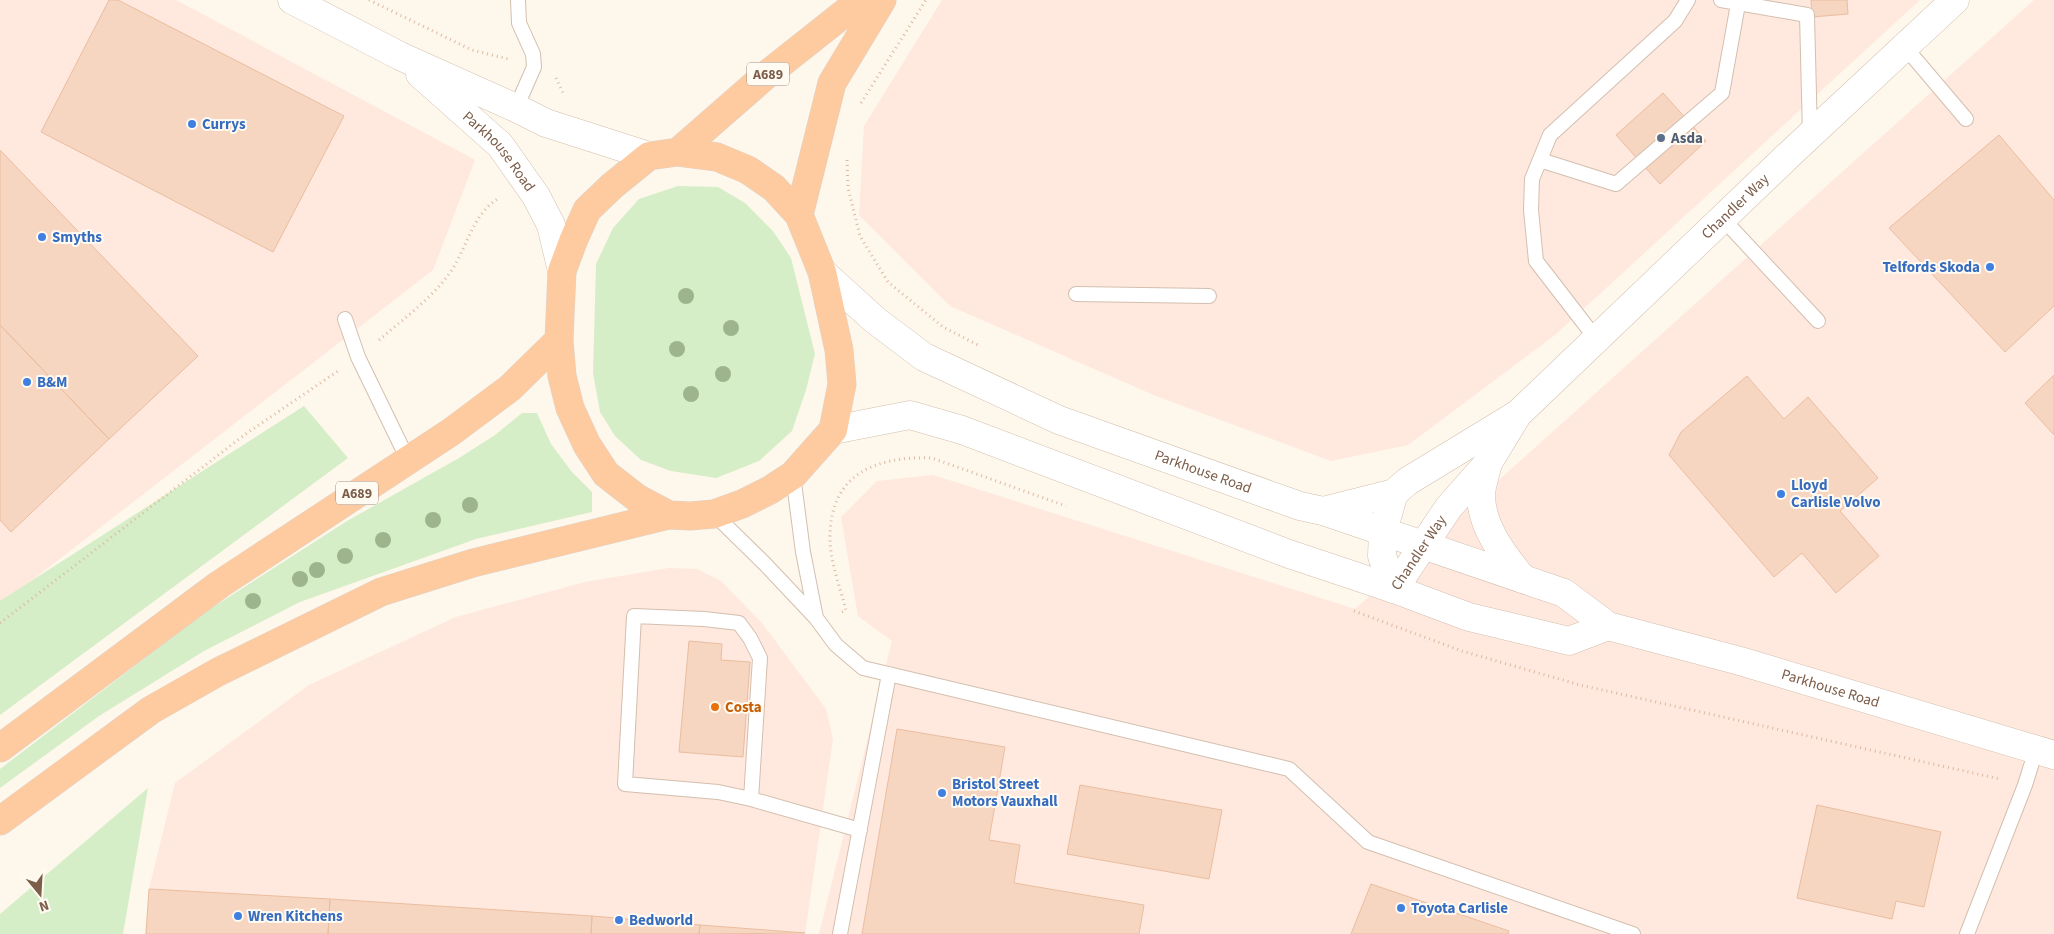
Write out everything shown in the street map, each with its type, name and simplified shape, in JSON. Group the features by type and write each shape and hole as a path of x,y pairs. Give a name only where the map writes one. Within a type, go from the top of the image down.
{"highway":[{"name":"A689","path":"678,152 765,76 861,0"},
{"path":"799,214 832,83 882,0"},
{"path":"0,822 151,710 241,660 381,592 473,562 669,515 714,514 749,501 793,475 834,430 842,384 839,350 822,272 799,214 774,188 748,170 717,157 678,152 648,156 612,186 588,210 574,239 562,271 559,340 562,376 570,408 587,445 606,474 636,498 669,515"},
{"name":"A689","path":"0,748 220,584 451,432 510,388 559,340"}],"street":[{"name":"Parkhouse Road","path":"292,0 400,56 546,123 648,156"},
{"name":"Chandler Way","path":"1323,511 1394,493 1408,482 1518,414 1810,135 1955,0"},
{"name":"Parkhouse Road","path":"400,56 500,145 536,196 551,225 562,271"},
{"name":"Parkhouse Road","path":"822,272 875,320 924,357 1059,420 1300,506 1323,511 1564,593 1608,626 1740,661 2045,753"},
{"name":"Chandler Way","path":"1394,589 1448,507 1488,463 1518,414"},
{"path":"834,430 910,415 1027,453 1289,554 1394,589 1469,618 1569,641 1608,626"},
{"name":"Chandler Way","path":"1488,463 1481,493 1484,515 1502,554 1523,579"},
{"name":"Chandler Way","path":"1394,493 1383,531 1382,556 1394,589"}],"lane":[{"path":"516,108 534,66 533,54 519,23 518,0"},
{"path":"1597,340 1536,261 1532,180 1550,136 1675,21 1688,0"},
{"path":"1721,0 1807,15 1810,135"},
{"path":"1540,160 1616,184 1722,93 1738,4"},
{"path":"1905,47 1966,119"},
{"path":"1722,219 1818,321"},
{"path":"1076,294 1210,296"},
{"path":"345,319 358,357 408,460"},
{"path":"793,475 802,552 818,622"},
{"path":"714,514 765,564 818,622 836,645 863,668 1289,769 1368,842 1633,934"},
{"path":"751,799 760,658 750,638 739,624 634,616 625,784 718,792 751,799 860,830"},
{"path":"840,934 889,674"},
{"path":"1967,934 2025,785 2045,753"}],"path":[{"path":"369,0 472,50 551,70 565,96 581,114 573,132"},
{"path":"858,112 926,0"},
{"path":"847,152 848,188 860,236 888,282 943,327 987,349"},
{"path":"0,623 247,433 358,357 427,300 450,273 474,224 496,200 526,182"},
{"path":"818,622 846,610 833,561 830,540 831,522 836,500 846,485 874,464 913,457 932,458 1071,508"},
{"path":"1350,610 1462,651 1580,686 2025,785"}],"shaded area":[{"path":"0,0 176,0 475,160 433,270 0,605"},
{"path":"942,0 1920,0 1555,335 1408,445 1331,461 1156,396 950,306 859,215 864,126"},
{"path":"2034,0 2054,0 2054,934 819,934 892,641 858,616 841,517 877,481 933,475 1355,609"},
{"path":"669,568 697,569 721,581 762,623 826,709 833,739 805,934 145,934 149,889 175,783 309,685 456,617 585,582"}],"green space":[{"path":"678,186 718,187 745,203 773,231 791,258 815,354 806,390 792,431 759,461 716,478 671,471 641,460 615,436 600,412 593,373 596,264 613,228 639,199"},
{"path":"304,406 348,458 0,715 0,601"},
{"path":"522,413 537,413 551,444 572,472 592,492 592,512 476,539 300,602 204,651 99,716 0,788 0,769 204,613 347,521 459,458 495,435"},
{"path":"148,788 123,934 0,934 0,914"}],"building":[{"name":"Currys","path":"109,0 118,0 344,116 273,252 41,132"},
{"path":"1811,0 1847,0 1848,14 1812,17"},
{"name":"Asda","path":"1663,93 1706,141 1660,184 1616,135"},
{"name":"Telfords Skoda","path":"1999,135 2054,200 2054,306 2005,352 1889,228"},
{"name":"Smyths","path":"0,150 198,356 109,439 0,325"},
{"name":"B&M","path":"0,325 109,439 11,532 0,520"},
{"path":"2054,375 2054,435 2025,403"},
{"name":"Lloyd Carlisle Volvo","path":"1747,376 1784,419 1808,397 1878,478 1840,511 1879,556 1836,593 1802,553 1774,577 1669,455 1681,432"},
{"name":"Costa","path":"689,641 722,644 721,660 750,662 743,757 679,752"},
{"name":"Bristol Street Motors Vauxhall","path":"897,729 1005,747 989,840 1020,845 1014,883 1144,905 1139,934 862,934"},
{"path":"1080,785 1222,810 1209,879 1067,854"},
{"path":"1817,805 1941,832 1924,907 1896,901 1892,919 1797,898"},
{"name":"Toyota Carlisle","path":"1371,884 1509,931 1508,934 1351,934"},
{"name":"Wren Kitchens","path":"149,889 330,899 328,934 146,934"},
{"path":"330,899 592,916 591,934 328,934"},
{"name":"Bedworld","path":"592,916 700,925 699,934 591,934"},
{"path":"700,925 805,933 699,934"}],"place":[{"name":"Currys","path":"192,124"},
{"name":"Asda","path":"1661,138"},
{"name":"Smyths","path":"42,237"},
{"name":"Telfords Skoda","path":"1990,267"},
{"name":"B&M","path":"27,382"},
{"name":"Lloyd Carlisle Volvo","path":"1781,494"},
{"name":"Costa","path":"715,707"},
{"name":"Bristol Street Motors Vauxhall","path":"942,793"},
{"name":"Toyota Carlisle","path":"1401,908"},
{"name":"Wren Kitchens","path":"238,916"},
{"name":"Bedworld","path":"619,920"}]}
